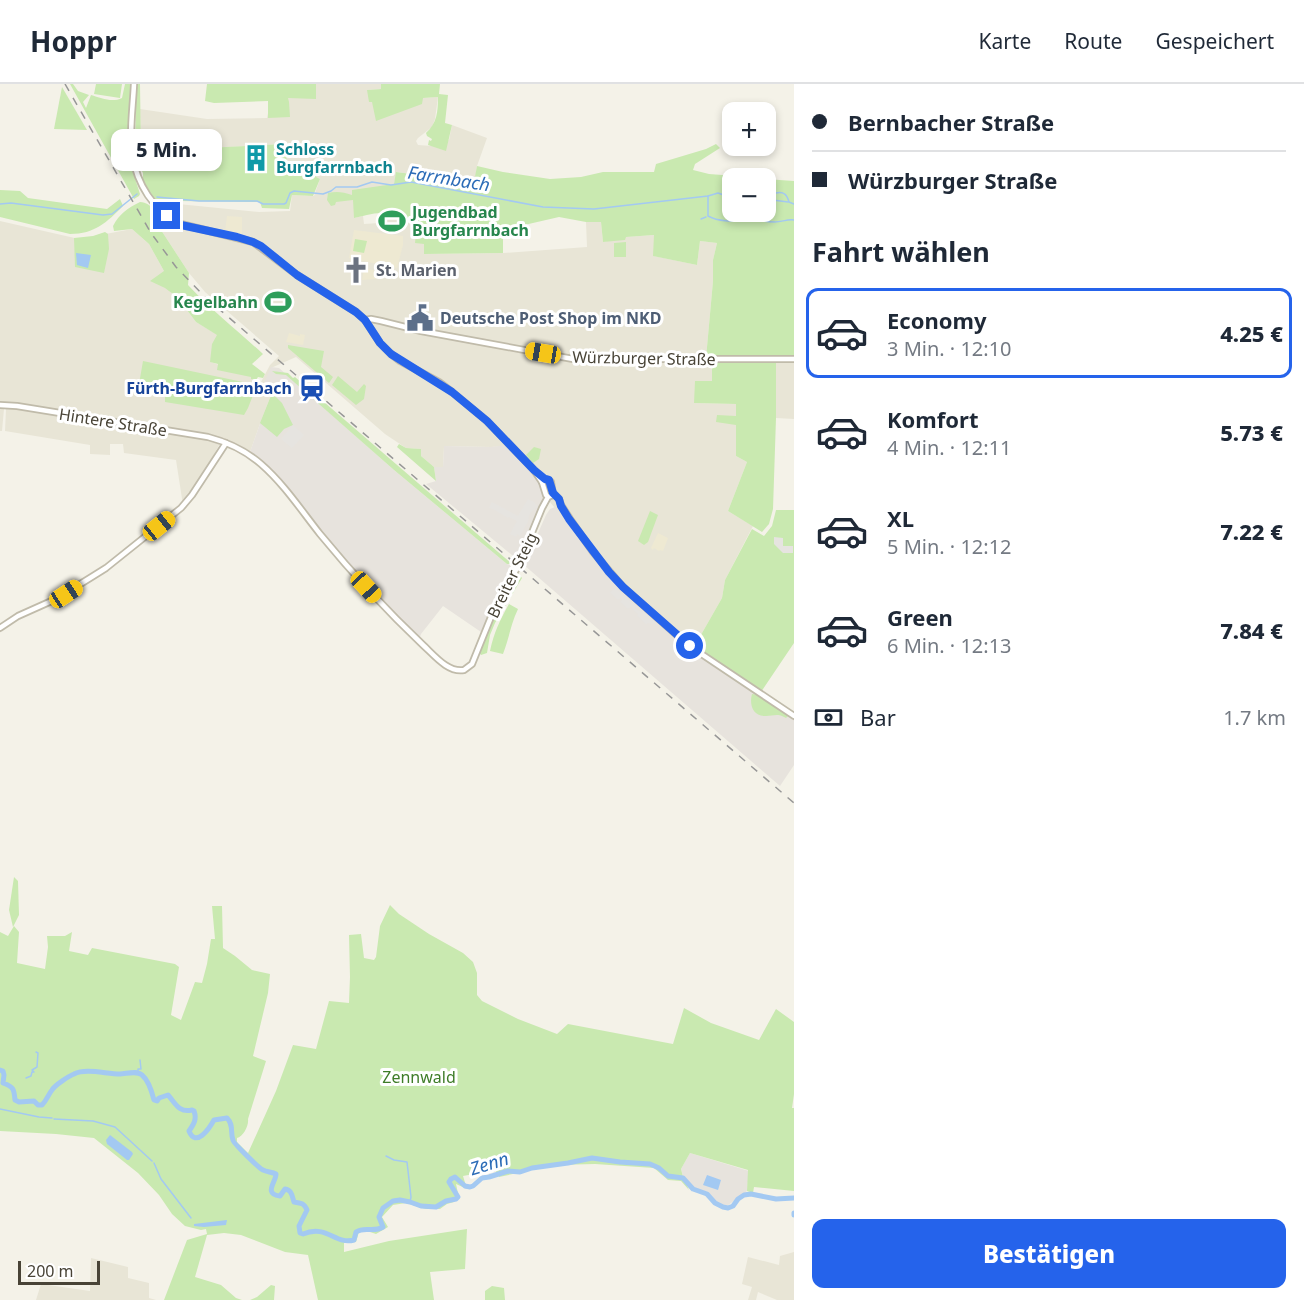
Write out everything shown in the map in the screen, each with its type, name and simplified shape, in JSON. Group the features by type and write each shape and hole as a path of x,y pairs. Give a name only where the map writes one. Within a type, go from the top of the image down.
{"street":[{"name":"Würzburger Straße","path":"134,84 132,149 137,172 146,195 160,211 181,225 253,242 297,275 365,320 371,319 423,332 573,358 794,359"},
{"path":"365,320 383,347 396,358 439,382 487,421 544,481 550,495 560,502 593,552 623,587 688,645 794,716"},
{"name":"Hintere Straße","path":"0,405 208,437 238,448 270,472 366,587 393,616 446,665 457,671 464,670 470,667 476,654"},
{"path":"0,628 18,615 56,599 106,568 181,508 226,443"},
{"path":"544,481 549,479 551,482 550,495"},
{"name":"Breiter Steig","path":"476,654 491,617 513,576 542,508 550,495"}],"shaded area":[{"path":"274,84 316,98 316,84 381,84 381,89 367,90 423,98 438,97 432,127 418,138 416,141 418,145 432,146 449,140 452,125 487,138 477,166 475,183 397,172 394,184 354,218 363,216 364,224 379,223 381,216 398,216 417,224 425,254 503,253 587,247 586,222 601,222 603,242 625,237 655,235 654,256 697,265 700,241 717,243 713,260 706,358 712,359 712,381 694,403 736,404 736,456 747,462 728,511 753,526 725,580 722,598 694,647 603,566 507,446 444,446 443,467 434,467 421,456 421,449 406,448 385,434 296,357 271,368 272,393 250,452 222,440 183,505 176,460 124,453 123,444 110,444 110,455 90,454 90,445 5,431 6,409 4,409 2,431 0,431 0,221 79,239 132,229 149,244 164,271 172,294 196,322 218,335 211,362 261,382 270,365 279,356 205,292 189,273 161,230 178,204 259,212 290,211 292,195 314,196 320,179 315,178 316,173 289,172 283,144 141,152 140,109 207,119 267,118"},
{"path":"227,216 242,217 242,235 225,232"},
{"path":"354,230 403,236 397,268 349,258"},
{"path":"364,268 381,272 383,279 362,280"},
{"path":"289,333 305,335 303,345 286,342"},
{"path":"776,362 794,362 794,419 776,418"},
{"path":"271,367 279,368 394,470 507,564 515,566 481,632 443,606 420,637 332,544 272,470 250,452 272,394 263,385"},
{"path":"293,425 304,435 292,448 281,439"},
{"path":"507,445 541,483 545,496 518,560 426,484 436,481 434,467 443,467 444,446"},
{"path":"528,499 538,507 531,512 520,536 517,534 516,537 510,534 517,521 489,508 492,502 518,516"},
{"path":"555,507 608,577 640,607 690,650 794,719 794,765 780,786 524,565 546,515 550,509"},
{"path":"658,533 668,538 663,551 651,548"},
{"path":"774,537 783,538 783,546 793,546 793,553 783,553 774,544"},
{"path":"615,587 636,606 635,608 639,611 641,609 655,622 646,624 630,607 628,609 620,602 622,600 620,598 618,600 610,593"},
{"path":"690,1153 749,1171 747,1191 727,1206 718,1203 708,1192 690,1187 681,1169"},
{"path":"794,1252 794,1300 777,1300 758,1292 756,1300 748,1300 752,1287 742,1284 748,1257 779,1265 780,1256"},
{"path":"91,1258 128,1267 128,1278 149,1283 149,1298 156,1300 36,1300 41,1284 90,1291"}],"green space":[{"path":"70,84 73,84 78,91 89,95 83,102 86,108 91,95 106,100 122,98 125,84 131,84 128,150 140,194 134,199"},
{"path":"96,84 122,84 120,98 94,94"},
{"path":"136,84 140,84 141,152 205,148 189,147 190,143 206,146 206,148 284,144 289,172 316,173 316,177 320,179 313,196 292,195 289,209 262,208 260,202 177,201 168,211 147,191 143,173 135,158"},
{"path":"207,84 316,84 316,99 288,98 290,117 268,118 268,101 214,103 205,101"},
{"path":"381,84 440,84 439,94 448,95 445,123 452,125 446,151 428,145 429,140 432,139 426,133 436,117 438,97 423,98 422,104 376,121 367,90 381,89"},
{"path":"62,87 87,130 54,129"},
{"path":"716,144 720,148 695,164 693,170 722,175 722,222 776,222 776,180 794,181 794,358 776,358 773,509 769,524 762,532 728,511 747,462 736,456 736,425 716,422 717,415 736,416 736,404 694,403 695,381 712,381 712,359 706,358 713,260 717,243 700,241 697,265 653,256 654,235 626,237 625,240 603,242 601,222 559,217 503,230 503,253 424,254 424,244 415,243 417,224 401,216 387,213 354,218 353,200 336,202 331,206 327,200 328,193 340,192 352,195 352,190 394,184 396,172 474,182 477,166 550,179 581,177 603,172 654,172 656,164"},
{"path":"0,190 20,191 28,198 107,209 120,199 123,206 106,222 94,229 70,234 0,217"},
{"path":"140,202 151,206 163,220 182,228 163,226 161,230 189,273 188,285 263,354 252,364 265,374 263,378 258,377 256,380 217,370 218,364 210,362 212,344 217,335 196,322 177,297 150,281 164,271 149,244 132,229 114,231 113,226 121,215"},
{"path":"105,232 108,234 109,249 104,273 75,267 74,238"},
{"path":"355,239 367,241 364,253 353,251"},
{"path":"626,242 626,257 614,257 614,243"},
{"path":"288,345 324,351 321,367 333,377 329,383 288,348"},
{"path":"143,361 257,385 244,415 165,402 165,396 138,390"},
{"path":"272,371 288,373 293,378 295,377 512,564 507,564 394,470 286,375"},
{"path":"338,376 357,392 364,384 366,386 364,399 356,405 332,385"},
{"path":"272,393 282,403 293,425 284,429 277,437 260,423"},
{"path":"399,444 406,448 421,449 421,456 434,467 436,481 397,447"},
{"path":"534,447 541,449 539,459 533,463 526,455"},
{"path":"776,510 794,510 794,643 761,692 694,647 722,598 725,580 752,529 764,536 772,526"},
{"path":"650,511 658,515 648,542 644,545 638,541"},
{"path":"518,573 522,578 495,623 487,653 481,655 479,652 498,609"},
{"path":"509,604 518,609 503,654 490,651 493,638"},
{"path":"752,694 759,695 788,716 786,718 780,715 758,715 752,706"},
{"path":"14,877 18,881 19,915 13,927 9,910"},
{"name":"Zennwald","path":"390,905 399,914 463,953 473,962 477,973 477,995 482,1001 518,1019 557,1034 568,1024 673,1044 684,1008 711,1023 759,1040 776,1009 794,1022 792,1108 794,1108 794,1191 754,1187 753,1193 747,1191 748,1170 690,1153 681,1169 689,1190 681,1181 668,1180 654,1168 595,1164 555,1165 499,1177 495,1170 463,1176 467,1189 456,1184 459,1198 440,1209 426,1209 406,1203 393,1205 382,1217 388,1227 376,1234 367,1231 359,1232 356,1242 344,1243 344,1252 389,1241 467,1229 465,1269 430,1272 434,1300 318,1300 308,1255 285,1252 241,1235 224,1233 207,1235 195,1277 221,1285 236,1298 242,1300 164,1300 187,1240 207,1234 206,1229 185,1226 138,1173 94,1138 0,1131 0,932 8,936 14,926 19,932 17,963 45,969 47,936 65,936 72,932 69,951 88,955 92,948 175,964 179,967 171,1015 181,1020 195,982 202,983 211,939 215,939 212,906 222,906 223,948 252,970 270,974 268,993 253,1056 266,1061 247,1128 237,1138 237,1142 248,1153 276,1091 293,1045 316,1049 329,1001 349,1003 349,935 361,934 364,958 374,960 380,926"},
{"path":"271,1285 275,1286 274,1300 250,1300 257,1297"},
{"path":"492,1286 504,1288 505,1300 485,1300 485,1291"}],"water":[{"path":"76,253 91,255 88,268 77,265"},
{"path":"110,1135 132,1152 129,1160 107,1144 106,1140"},
{"path":"707,1175 721,1180 718,1190 703,1185"},
{"path":"227,1220 226,1225 194,1226 194,1224"}],"waterway":[{"name":"Farrnbach","path":"157,197 284,204 290,193 294,191 323,194 336,187 357,187 372,182 391,185 411,182 543,207 594,209 718,193 722,194"},
{"name":"Farrnbach","path":"776,193 783,193 789,202 794,204"},
{"name":"Farrnbach","path":"0,204 11,203 103,215 112,214 137,194"},
{"name":"Farrnbach","path":"708,196 708,216 714,218 725,221 794,220"},
{"path":"776,200 788,202"},
{"path":"701,219 706,217"},
{"path":"26,1078 31,1076 34,1072 32,1070 37,1067 38,1053 36,1052"},
{"path":"138,1072 138,1069 141,1069 140,1060"},
{"name":"Zenn","path":"0,1070 4,1075 3,1083 13,1089 15,1100 19,1102 34,1101 42,1105 56,1086 79,1072 120,1074 134,1072 144,1077 154,1100 157,1101 168,1095 181,1109 194,1111 195,1121 189,1131 195,1138 202,1135 214,1120 227,1118 237,1146 265,1171 276,1174 272,1193 280,1196 285,1189 289,1191 294,1202 306,1208 299,1226 300,1233 303,1234 318,1231 341,1240 354,1240 359,1230 383,1227 379,1217 383,1208 393,1201 400,1200 421,1206 436,1207 446,1201 456,1199 458,1197 449,1182 455,1177 465,1186 470,1187 482,1178 508,1171 520,1172 592,1158 650,1164 668,1176 683,1178 693,1189 707,1194 715,1203 728,1208 744,1195 751,1194 776,1199 794,1198"},
{"path":"0,1109 52,1118"},
{"path":"54,1119 93,1121 115,1127 152,1161"},
{"path":"386,1156 407,1162 410,1202"},
{"path":"154,1163 161,1179 191,1218"}],"railway":[{"path":"65,84 151,233 176,267 205,297 794,803"}],"place":[{"name":"Schloss Burgfarrnbach","path":"256,158"},
{"name":"Jugendbad Burgfarrnbach","path":"392,221"},
{"name":"St. Marien","path":"356,270"},
{"name":"Kegelbahn","path":"278,302"},
{"name":"Deutsche Post Shop im NKD","path":"420,318"},
{"name":"Fürth-Burgfarrnbach","path":"312,388"}],"route":[{"path":"167,216 181,225 237,237 261,246 297,275 356,312 391,354 452,392 487,421 534,470 551,482 553,493 559,499 569,519 609,572 690,646"}]}
